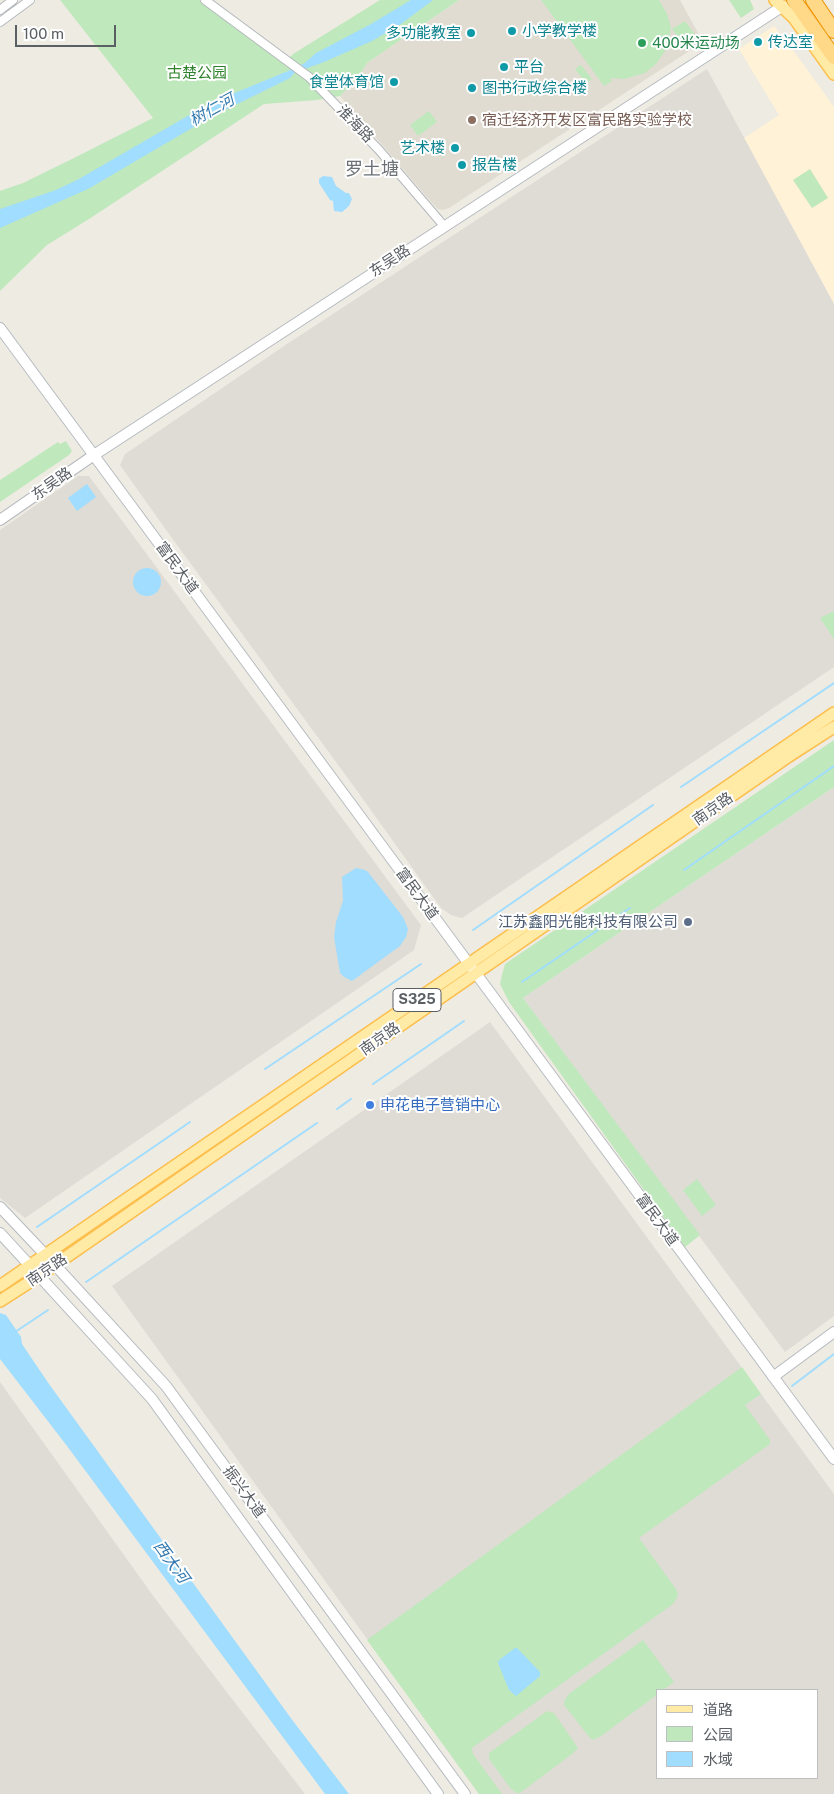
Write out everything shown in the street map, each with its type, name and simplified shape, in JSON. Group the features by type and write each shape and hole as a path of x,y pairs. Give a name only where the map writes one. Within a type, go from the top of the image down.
{"highway":[{"path":"813,0 834,31"},
{"path":"818,0 834,21"},
{"path":"784,2 834,56"}],"main road":[{"path":"784,2 834,74"},
{"name":"南京路","path":"2,1300 55,1265 834,713"},
{"name":"南京路","path":"0,1286 834,727"}],"street":[{"path":"0,10 13,0"},
{"path":"0,22 30,0"},
{"name":"淮海路","path":"205,0 309,77 379,150 444,226"},
{"name":"东吴路","path":"0,520 94,455 784,2"},
{"name":"富民大道","path":"0,328 834,1459"},
{"name":"振兴大道","path":"0,1207 166,1386 465,1794"},
{"name":"振兴大道","path":"0,1233 152,1399 438,1794"},
{"path":"773,1377 834,1332"}],"shaded area":[{"name":"宿迁经济开发区富民路实验学校","path":"459,0 680,0 703,42 449,208 443,210 438,209 432,203 340,96 361,73 367,63"},
{"path":"774,26 834,107 834,304 744,138 779,115 739,49"},
{"path":"707,69 834,304 834,667 462,918 451,915 441,908 120,465 125,454 287,344"},
{"path":"78,476 89,476 421,925 414,950 25,1218 0,1198 0,530"},
{"path":"834,787 834,1316 785,1352 523,998"},
{"path":"490,1022 834,1494 834,1794 479,1794 112,1286"},
{"path":"0,1382 154,1597 305,1794 0,1794"}],"green space":[{"name":"古楚公园","path":"60,0 201,0 286,61 293,54 380,0 459,0 367,63 361,73 340,96 317,100 264,104 47,245 0,291 0,191 23,183 153,118"},
{"name":"400米运动场","path":"541,0 659,0 667,14 671,27 668,47 656,64 645,73 624,79 610,78 612,81 604,86"},
{"path":"729,0 750,0 754,9 741,18"},
{"path":"685,21 699,40 687,49 672,29"},
{"path":"581,65 592,79 586,83 575,69"},
{"path":"429,111 437,122 418,136 410,125"},
{"path":"810,169 828,198 812,208 793,180"},
{"path":"66,441 72,451 69,455 0,502 0,480 58,442 60,444"},
{"path":"834,611 834,639 820,618"},
{"path":"834,740 834,787 523,998 700,1235 685,1247 509,1002 500,984 505,964"},
{"path":"697,1179 716,1205 702,1216 683,1190"},
{"path":"742,1367 761,1394 745,1405 770,1440 770,1444 639,1538 676,1589 677,1598 673,1604 472,1748 473,1754 502,1794 479,1794 367,1640"},
{"path":"643,1640 674,1682 664,1689 656,1689 656,1695 593,1740 564,1705 565,1699 570,1693"},
{"path":"547,1711 554,1713 578,1748 520,1793 517,1793 511,1789 489,1759 489,1753"}],"water":[{"name":"树仁河","path":"411,0 433,0 401,24 372,41 294,73 290,78 209,118 88,189 0,228 0,209 56,190 79,179 198,110 305,63 316,53"},
{"path":"323,176 332,177 336,186 349,193 352,199 349,206 342,212 334,211 333,201 330,200 319,183 319,179"},
{"path":"87,484 96,497 77,511 68,498"},
{"path":"147,568 157,572 161,582 157,592 147,596 137,592 133,582 137,572"},
{"path":"356,868 368,872 403,917 408,929 406,937 400,946 352,981 340,973 334,937 336,922 343,901 342,877"},
{"name":"西大河","path":"0,1313 6,1315 21,1337 22,1344 49,1384 293,1721 349,1794 325,1794 67,1446 0,1359"},
{"path":"515,1648 540,1672 540,1676 516,1696 509,1690 498,1663 499,1660"}],"waterway":[{"path":"681,787 834,683"},
{"path":"684,870 834,766"},
{"path":"473,930 653,805"},
{"path":"522,982 630,908"},
{"path":"265,1069 421,964"},
{"path":"373,1084 464,1021"},
{"path":"337,1109 351,1099"},
{"path":"37,1227 190,1122"},
{"path":"86,1282 317,1123"},
{"path":"15,1332 48,1310"},
{"path":"792,1386 834,1354"}],"place":[{"name":"小学教学楼","path":"512,31"},
{"name":"多功能教室","path":"471,33"},
{"name":"传达室","path":"758,42"},
{"name":"400米运动场","path":"642,43"},
{"name":"平台","path":"504,67"},
{"name":"食堂体育馆","path":"394,82"},
{"name":"图书行政综合楼","path":"472,88"},
{"name":"宿迁经济开发区富民路实验学校","path":"472,120"},
{"name":"艺术楼","path":"455,148"},
{"name":"报告楼","path":"462,165"},
{"name":"江苏鑫阳光能科技有限公司","path":"688,922"},
{"name":"申花电子营销中心","path":"370,1105"}],"district":[{"name":"罗土塘","path":"372,169"}]}
